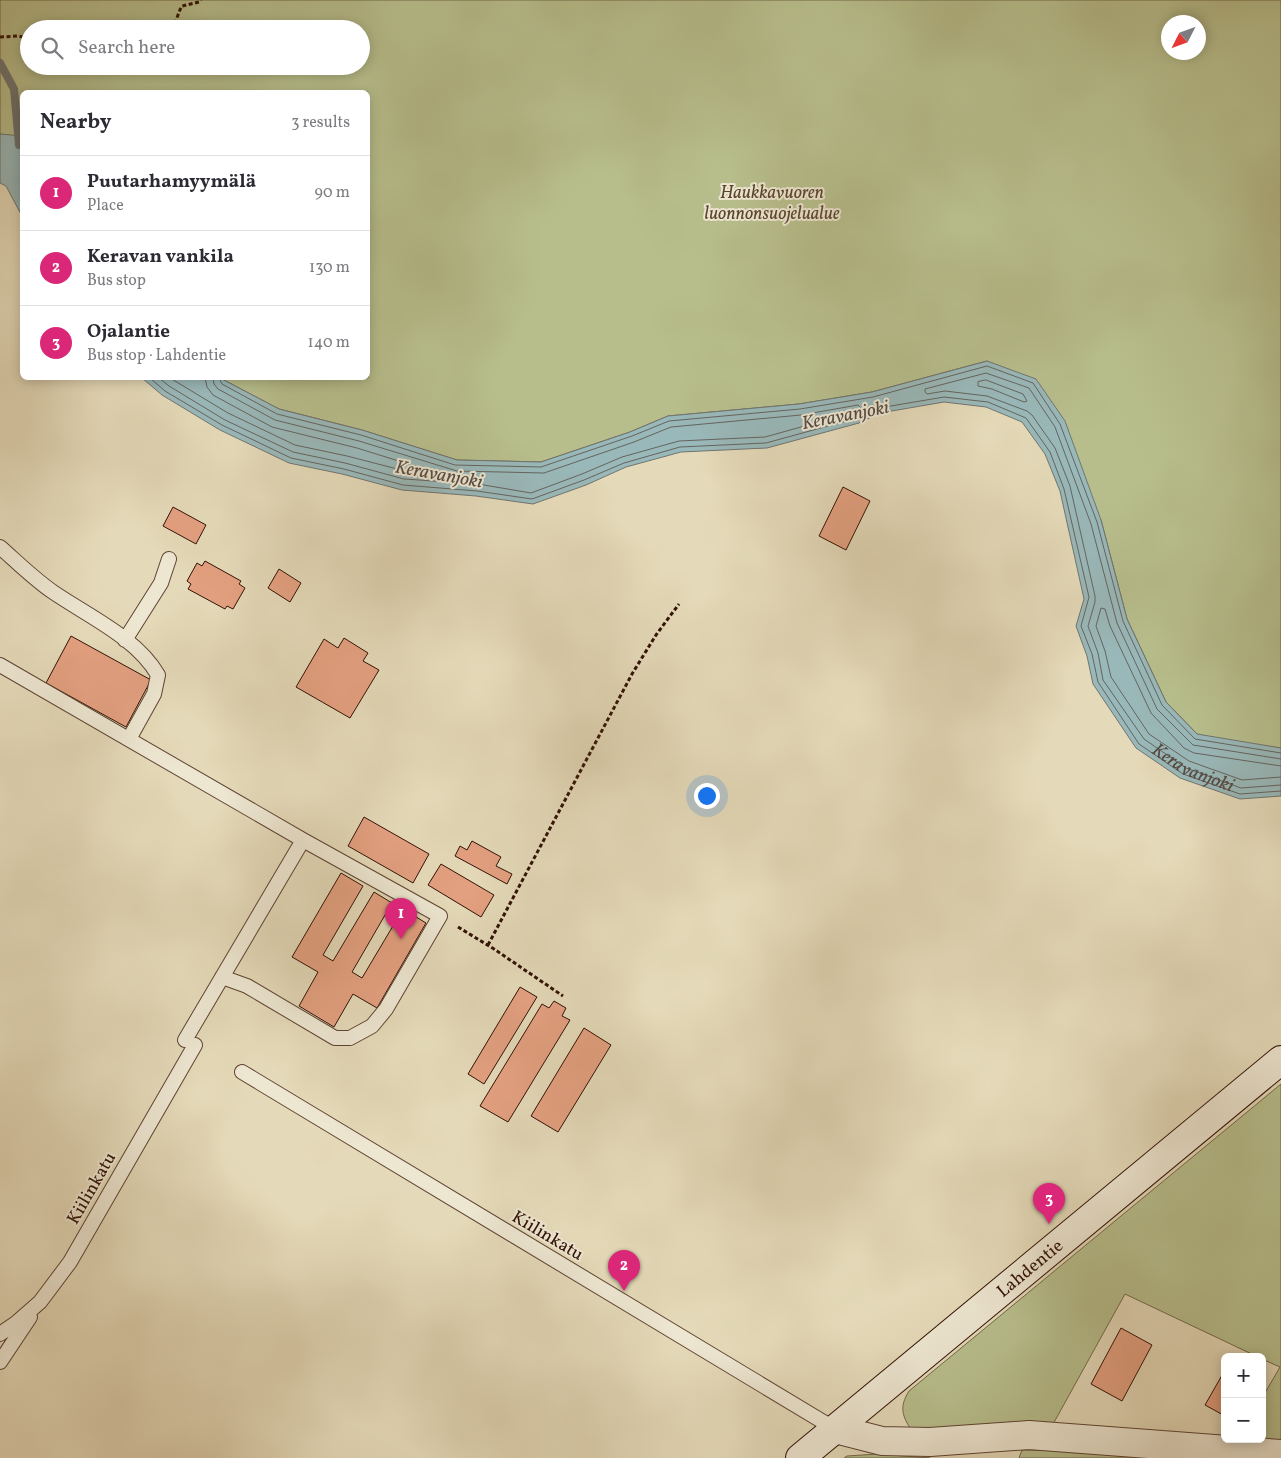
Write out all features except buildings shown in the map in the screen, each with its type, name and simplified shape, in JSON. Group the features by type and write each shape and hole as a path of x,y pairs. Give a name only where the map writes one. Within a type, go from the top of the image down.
{"main road":[{"name":"Lahdentie","path":"800,1458 1281,1060"},
{"path":"835,1429 882,1442 930,1442 1029,1435 1281,1454"}],"lane":[{"path":"0,547 51,591 131,643 153,666 158,676 154,694 129,740"},
{"path":"125,640 161,583 169,560"},
{"path":"0,665 303,840 440,916 386,1010 372,1026 350,1038 335,1038 247,986 222,977"},
{"name":"Kiilinkatu","path":"0,1334 40,1302 70,1262 190,1043 222,977 303,840"},
{"name":"Kiilinkatu","path":"242,1072 835,1429"},
{"path":"0,1362 40,1302"}],"path":[{"path":"177,20 182,6 200,1"},
{"path":"0,37 20,36"},
{"path":"488,945 632,674 678,604"},
{"path":"440,916 488,945 562,996"}],"green space":[{"name":"Haukkavuoren luonnonsuojelualue","path":"0,0 1281,0 1281,748 1235,743 1197,734 1166,702 1127,619 1101,520 987,361 872,392 799,404 668,416 630,432 541,462 457,460 362,430 279,409 224,380 370,380 370,90 20,90 20,137 0,134"},
{"path":"1281,1084 1281,1443 1266,1440 1266,1391 1280,1367 1266,1361 1266,1353 1250,1353 1125,1294 1052,1426 912,1431 903,1411 904,1402 909,1391"},
{"path":"1022,1450 1183,1453 1242,1458 1019,1458"},
{"path":"878,1454 930,1458 844,1458 847,1456"}],"water":[{"path":"0,134 20,136 20,212 6,186 0,183"},
{"name":"Keravanjoki","path":"987,361 1036,379 1065,421 1101,520 1127,619 1166,702 1197,734 1281,748 1281,796 1240,799 1180,778 1136,748 1093,684 1087,656 1076,626 1084,599 1060,491 1045,454 1022,422 986,407 944,402 880,413 859,423 767,448 681,452 626,467 586,485 533,504 476,496 402,490 342,474 289,463 220,430 162,395 144,380 224,380 279,409 362,430 457,460 541,462 630,432 668,416 799,404 872,392"}],"waterway":[{"path":"0,63 14,89 19,145"}],"place":[{"name":"Puutarhamyymälä","path":"401,939"},
{"name":"Ojalantie","path":"1049,1224"},
{"name":"Keravan vankila","path":"624,1291"}]}
